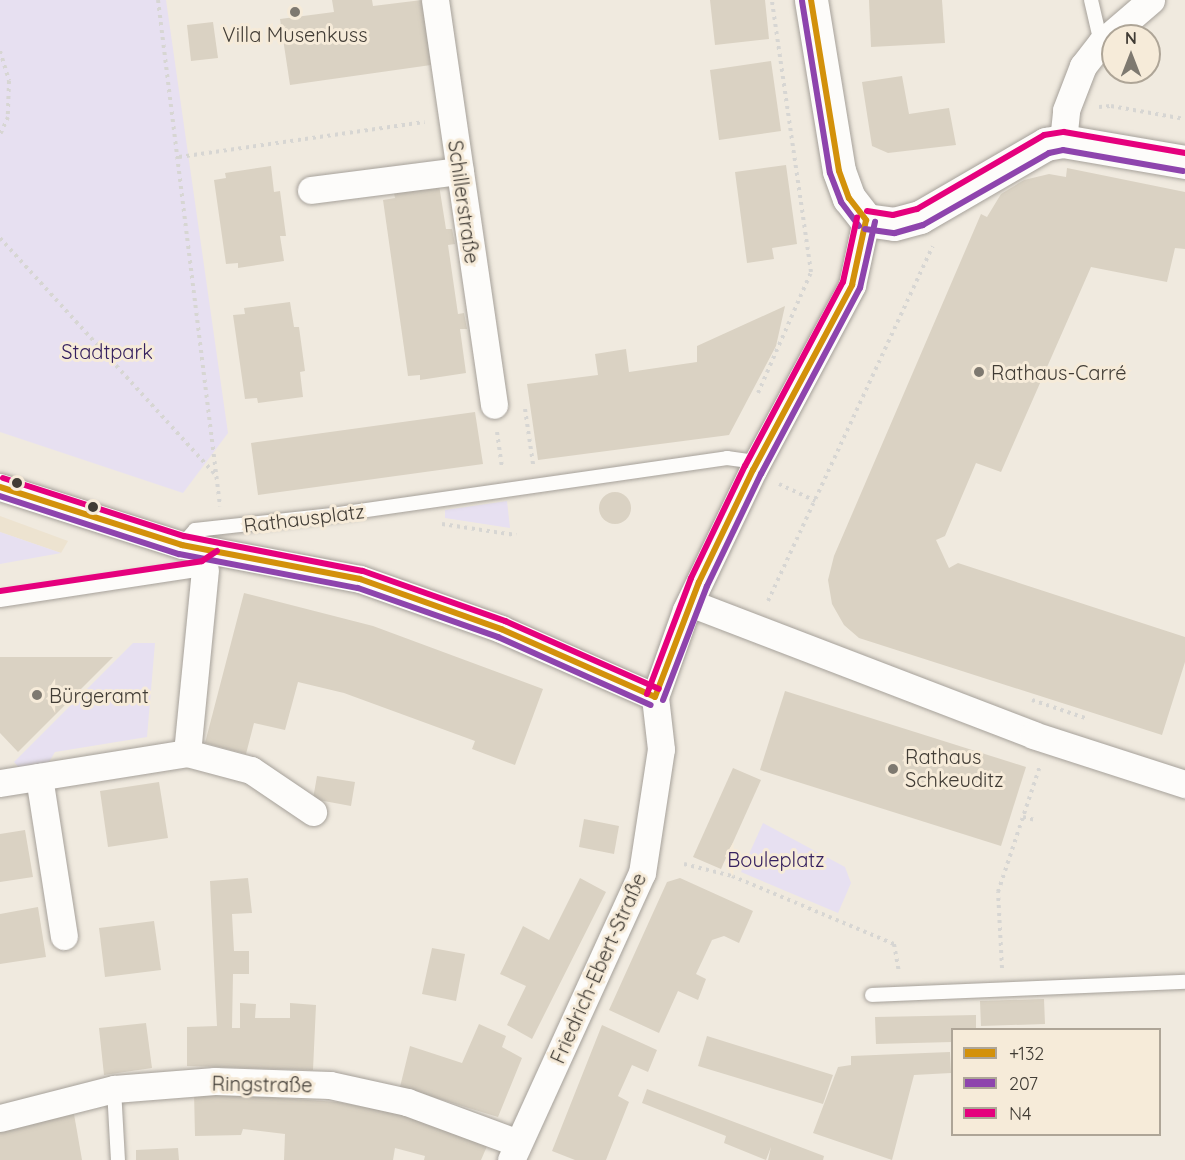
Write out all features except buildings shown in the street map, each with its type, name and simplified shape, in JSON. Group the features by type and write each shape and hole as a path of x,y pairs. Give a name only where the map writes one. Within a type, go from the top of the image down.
{"street":[{"name":"Schillerstraße","path":"435,0 494,405"},
{"path":"811,0 839,171 849,198 866,220 894,224 920,217 1046,144 1065,126 1083,66 1101,43"},
{"path":"1123,24 1151,0"},
{"path":"1065,126 1185,162"},
{"path":"311,190 460,171"},
{"path":"0,487 182,545 216,562 360,579 501,628 655,697 690,603 764,471 852,285 866,220"},
{"path":"187,753 216,562"},
{"path":"690,603 1033,735 1185,784"},
{"name":"Friedrich-Ebert-Straße","path":"515,1152 642,873 661,749 655,697"},
{"path":"0,783 187,753 251,770 314,812"},
{"path":"39,777 64,936"},
{"name":"Ringstraße","path":"0,1118 114,1089 215,1081 330,1086 408,1102 515,1152"}],"lane":[{"path":"1091,0 1101,43"},
{"name":"Rathausplatz","path":"182,545 195,530 432,501 728,458 764,471"},
{"path":"0,600 216,562"},
{"path":"872,994 1185,982"},
{"path":"114,1089 118,1160"}],"path":[{"path":"158,0 223,527"},
{"path":"753,405 803,298 811,272 772,0"},
{"path":"0,51 9,81 8,117 0,135"},
{"path":"1065,126 1111,106 1185,120"},
{"path":"179,157 452,118"},
{"path":"0,238 216,475"},
{"path":"778,607 768,602 937,238"},
{"path":"764,471 815,501"},
{"path":"432,501 433,522 516,535"},
{"path":"1029,699 1096,722"},
{"path":"1003,989 998,892 1041,763"},
{"path":"1023,817 1035,820"},
{"path":"684,864 732,876 894,944 898,950 900,994"}],"shaded area":[{"path":"0,516 68,541 61,553 0,532"}],"green space":[{"name":"Stadtpark","path":"0,0 166,0 228,433 183,493 0,432"},
{"path":"507,501 510,528 445,518 445,510"},
{"path":"0,532 61,553 0,564"},
{"path":"133,643 155,643 147,737 55,752 47,765 21,770 14,762"},
{"name":"Bouleplatz","path":"763,823 845,867 851,883 838,913 741,872"}],"transit line":[{"name":"+132","path":"811,0 839,171 849,198 866,220"},
{"name":"207","path":"802,1 830,173 841,202 859,226"},
{"name":"N4","path":"867,211 893,215 917,209 1044,135 1064,132 1185,153"},
{"name":"207","path":"865,229 895,233 923,225 1049,153 1063,150 1183,171"},
{"name":"N4","path":"647,694 691,578 745,466 843,282 857,218"},
{"name":"+132","path":"655,697 699,582 753,470 852,285 866,220"},
{"name":"207","path":"663,700 707,586 761,474 860,288 875,222"},
{"name":"N4","path":"3,478 184,536 363,571 505,621 659,689"},
{"name":"+132","path":"0,487 182,545 360,579 501,629 655,697"},
{"name":"207","path":"0,496 179,554 358,588 498,637 651,705"},
{"name":"N4","path":"0,591 202,561 217,551"}],"place":[{"name":"Villa Musenkuss","path":"295,12"},
{"name":"Rathaus-Carré","path":"979,372"},
{"name":"Bürgeramt","path":"37,695"},
{"name":"Rathaus Schkeuditz","path":"893,769"}]}
